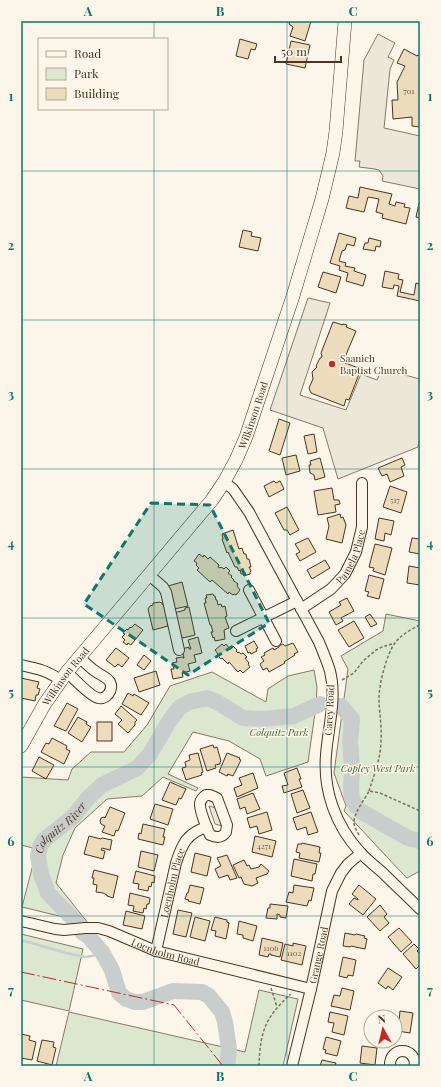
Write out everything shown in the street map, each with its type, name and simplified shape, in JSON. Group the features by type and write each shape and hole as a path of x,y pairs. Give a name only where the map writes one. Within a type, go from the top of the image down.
{"main road":[{"name":"Wilkinson Road","path":"21,746 44,705 79,656 212,500 236,460 246,437 293,296 322,199 333,153 336,131 345,21"}],"street":[{"name":"Carey Road","path":"224,482 233,489 249,512 325,655 332,683 326,762 329,796 337,820 361,853 420,909"},
{"name":"Pamela Place","path":"236,632 264,617 299,605 331,589 345,574 356,552 362,527 362,483"},
{"path":"149,575 166,592 179,650"},
{"path":"249,590 276,641"},
{"path":"21,665 42,669 50,673 64,676 93,696 101,698 105,697 111,690 110,682 95,671 79,656"},
{"name":"Loenholm Place","path":"156,951 180,849 185,840 191,835 200,829 207,827"},
{"name":"Grange Road","path":"292,1066 306,988 332,891 341,873 348,864 361,853"},
{"name":"Loenholm Road","path":"21,921 55,929 72,930 98,928 156,951 306,988"},
{"path":"390,1066 392,1056 395,1053 403,1051 407,1052 413,1057 415,1060 415,1066"}],"path":[{"path":"354,824 355,815 369,791 377,766 382,742 379,699 383,673 395,643 402,636 420,625"},
{"path":"332,683 343,680 354,673 362,661 382,646 395,643"},
{"path":"369,791 380,793 420,811"},
{"path":"264,978 273,994 277,1007"},
{"path":"259,1066 262,1036 266,1024 277,1007 306,988"}],"highlighted area":[{"path":"151,503 210,505 269,623 188,675 84,604"}],"green space":[{"name":"Copley West Park","path":"386,614 420,621 420,871 407,878 344,811 346,806 334,773 348,669 341,656 383,631"},
{"name":"Colquitz Park","path":"314,670 317,687 316,706 308,762 266,776 260,759 229,741 193,732 168,774 198,788 196,791 163,777 142,796 107,799 75,828 63,855 56,883 88,923 22,907 37,849 21,845 21,777 68,780 72,769 91,752 124,752 147,725 170,686 212,672 266,702 268,689 288,676"},
{"path":"21,934 83,949 69,1011 21,1000"},
{"path":"259,990 298,999 283,1066 56,1066 69,1012 245,1052"}],"shaded area":[{"path":"378,34 395,43 388,57 394,60 390,69 384,128 420,136 420,189 382,181 383,176 379,170 359,167 360,161 355,161 364,60"},
{"path":"308,298 330,303 300,395 346,410 361,374 377,380 382,369 420,379 420,437 418,447 338,479 323,428 270,410"},
{"path":"209,806 216,808 222,826 215,824"}],"building":[{"path":"290,21 311,21 305,41 290,36 293,27 289,24"},
{"path":"240,39 257,44 255,50 251,49 248,59 236,56"},
{"path":"291,41 310,45 305,68 286,64"},
{"path":"404,49 417,56 420,56 420,127 412,126 412,117 393,119 392,100 398,100 397,82 405,66 397,63"},
{"path":"360,187 392,194 389,204 395,206 396,202 405,204 404,207 410,208 406,224 382,218 383,214 376,212 379,199 368,197 364,212 346,208 349,196 358,198"},
{"path":"420,203 420,218 416,217"},
{"path":"243,230 252,232 251,236 261,238 258,251 239,247"},
{"path":"339,233 356,238 354,246 347,244 345,250 342,251 339,261 346,263 345,266 355,268 354,271 366,275 363,286 346,281 348,273 339,270 340,266 330,263"},
{"path":"369,238 381,241 380,247 376,246 375,251 363,249 365,243 368,243"},
{"path":"385,271 399,274 398,279 403,280 400,292 414,295 416,283 420,284 420,301 397,296 399,286 394,285 393,289 382,287"},
{"path":"323,272 341,277 336,293 318,287"},
{"name":"Saanich Baptist Church","path":"333,322 347,325 346,327 356,331 343,362 361,369 349,400 346,399 344,406 311,393 309,388 313,379 312,372 317,367 316,366 322,356 321,353"},
{"path":"279,419 290,423 280,455 269,451"},
{"path":"314,434 317,452 308,454 304,436"},
{"path":"296,455 300,471 286,475 282,458"},
{"path":"320,458 325,477 315,480 314,475 310,473 309,465 311,465 310,461"},
{"path":"402,458 405,465 401,467 404,476 390,482 387,474 382,476 378,468"},
{"path":"274,481 276,483 280,481 284,489 269,497 264,486"},
{"path":"390,486 407,492 401,513 383,507"},
{"path":"332,488 334,500 339,500 340,504 335,505 336,512 318,515 314,491"},
{"path":"287,507 299,530 290,535 287,530 284,530 275,513"},
{"path":"340,514 346,525 342,543 326,539 329,526 327,518"},
{"path":"379,518 394,521 391,535 385,533 384,541 375,539"},
{"path":"233,530 239,549 242,548 244,554 246,554 251,567 249,567 251,571 250,574 244,576 237,567 235,567 228,552 227,553 222,539 222,534"},
{"path":"308,538 316,552 300,561 296,554 300,552 295,544"},
{"path":"412,538 420,539 420,554 409,552"},
{"path":"375,544 392,548 385,575 373,571 374,568 369,567"},
{"path":"199,554 203,557 204,555 208,559 210,557 219,565 218,567 224,569 226,567 230,571 228,573 238,584 237,586 240,590 236,595 229,592 228,594 212,580 210,582 197,570 199,568 196,565 197,563 194,561"},
{"path":"325,560 330,568 312,579 307,570"},
{"path":"409,566 420,568 420,585 407,583"},
{"path":"369,575 384,579 379,599 367,596 369,592 365,591"},
{"path":"182,582 188,606 174,609 168,586"},
{"path":"213,594 218,605 221,604 222,607 225,606 227,616 225,617 229,628 224,630 225,639 215,641 211,632 213,632 204,603 206,603 206,595"},
{"path":"347,598 354,611 341,618 343,621 336,625 329,612 341,605 339,602"},
{"path":"160,602 164,605 168,626 153,630 148,609 153,605 153,603"},
{"path":"189,607 195,635 180,638 174,613 185,610 185,608"},
{"path":"370,614 377,624 371,627 365,617"},
{"path":"354,621 364,638 349,647 338,630"},
{"path":"135,624 143,630 131,645 128,643 127,645 123,642 125,640 122,637 125,634 123,633"},
{"path":"198,637 202,653 194,655 196,662 188,664 190,671 182,673 183,677 173,679 171,669 174,669 172,663 177,662 176,658 184,658 182,649 189,647 189,649 191,649 188,640"},
{"path":"254,641 258,648 256,649 257,651 251,654 250,652 248,653 245,646"},
{"path":"293,643 298,652 294,654 295,655 284,662 285,663 269,672 267,668 263,670 260,664 264,661 261,657 265,655 264,653 273,648 274,650 283,644 285,646"},
{"path":"222,644 224,646 226,644 230,649 233,646 238,653 243,653 247,657 245,658 250,667 243,673 240,670 238,672 229,662 228,664 222,658 221,659 215,650"},
{"path":"116,648 129,658 122,667 118,664 115,667 106,660"},
{"path":"144,655 151,661 144,670 137,665"},
{"path":"156,671 160,685 139,692 134,678"},
{"path":"21,678 39,682 37,688 40,689 38,695 36,695 35,701 21,698"},
{"path":"128,693 133,696 134,694 149,703 141,715 122,704"},
{"path":"67,703 78,709 66,731 54,726"},
{"path":"121,706 137,720 135,725 128,733 118,724 122,720 115,714"},
{"path":"78,717 87,722 86,724 91,727 82,742 68,733"},
{"path":"97,722 112,722 112,741 97,741"},
{"path":"52,738 67,746 66,749 70,751 64,764 41,752 46,743 49,744"},
{"path":"213,745 214,748 217,747 221,761 220,764 215,765 216,768 207,771 200,749"},
{"path":"198,753 203,772 201,773 202,775 186,780 182,768 186,767 185,762 190,760 189,755"},
{"path":"227,753 240,758 239,759 241,760 233,776 228,774 227,776 219,772"},
{"path":"39,757 54,765 46,779 32,771"},
{"path":"297,768 302,787 284,793 282,786 288,785 284,773"},
{"path":"253,773 258,788 237,797 234,788 242,785 239,778"},
{"path":"170,782 186,789 176,805 162,800"},
{"path":"303,790 310,808 297,813 291,794"},
{"path":"253,793 260,809 247,814 245,807 240,809 237,799"},
{"path":"155,804 173,809 168,825 150,819"},
{"path":"110,807 125,813 118,831 116,830 114,836 102,832 105,826 101,824 100,821 101,818 105,818"},
{"path":"267,812 272,830 259,834 257,826 250,828 247,818"},
{"path":"311,812 318,832 308,835 306,827 297,830 293,818"},
{"path":"143,824 165,829 163,845 138,839 139,833 141,834"},
{"path":"89,836 112,840 110,850 102,848 101,850 105,851 103,859 84,854"},
{"path":"255,836 276,841 272,857 252,852"},
{"path":"302,843 320,847 319,853 321,853 319,862 299,858 300,853 296,852 298,844"},
{"path":"141,851 158,855 154,871 138,867"},
{"path":"195,853 211,857 207,876 191,872"},
{"path":"227,855 237,878 230,880 228,875 219,878 215,869 221,866 217,858"},
{"path":"294,859 317,864 312,881 291,876"},
{"path":"244,860 247,866 249,865 251,869 259,867 261,864 269,871 267,874 256,878 258,883 252,886 244,884 241,877 239,878 233,865"},
{"path":"94,870 118,876 113,898 103,893 96,892 97,885 93,884 94,878 92,878"},
{"path":"136,871 155,876 154,883 152,882 151,887 149,886 148,891 138,889 139,884 133,883"},
{"path":"190,885 204,888 200,904 185,899"},
{"path":"294,885 314,888 311,901 309,900 307,906 286,902 289,892 293,893"},
{"path":"359,885 376,899 363,915 349,904 354,898 358,900 352,894"},
{"path":"130,893 150,898 149,904 147,904 146,909 144,908 143,913 133,911 134,906 128,905"},
{"path":"270,904 288,906 286,918 280,917 280,915 277,914 277,919 266,918"},
{"path":"380,905 387,914 384,917 389,923 380,931 367,917"},
{"path":"178,910 192,913 186,937 173,934"},
{"path":"126,911 145,916 142,929 123,925"},
{"path":"195,917 210,921 205,941 190,937"},
{"path":"215,917 227,920 229,923 226,939 215,936 216,931 211,930"},
{"path":"239,921 257,926 253,941 243,938 243,935 237,934"},
{"path":"399,928 412,942 401,952 388,937"},
{"path":"345,933 365,936 364,938 367,939 365,949 343,946"},
{"path":"262,938 283,943 280,957 271,954 269,954 268,957 259,955"},
{"path":"293,943 306,946 302,965 281,960 285,944 293,946"},
{"path":"414,944 419,949 417,951 420,954 420,965 416,969 403,954"},
{"path":"343,957 356,960 353,976 348,975 347,978 339,976"},
{"path":"388,968 402,977 393,990 388,986 386,989 378,983"},
{"path":"342,988 354,991 350,1010 331,1006 334,995 340,996"},
{"path":"403,1011 413,1013 410,1033 403,1032"},
{"path":"330,1012 348,1016 344,1035 332,1032 334,1023 328,1022"},
{"path":"21,1034 30,1036 29,1040 36,1042 32,1060 21,1058"},
{"path":"326,1037 341,1041 337,1056 325,1053 326,1050 323,1049"},
{"path":"42,1040 54,1042 53,1047 56,1048 52,1065 37,1061"},
{"path":"362,1046 363,1049 377,1049 375,1065 360,1063"},
{"path":"322,1060 336,1063 335,1066 320,1066"}],"waterway":[{"name":"Colquitz River","path":"227,1066 229,1049 225,1022 222,1012 209,996 202,992 173,991 143,1002 135,1002 126,999 119,993 112,970 102,952 88,936 82,932 76,922 48,893 41,874 38,856 40,847 44,840 73,817 88,798 102,785 137,768 150,754 168,723 179,708 189,702 207,698 217,702 243,718 262,719 294,716 320,704"},
{"name":"Colquitz River","path":"341,706 352,719 350,742 352,767 351,788 352,798 356,806"},
{"name":"Colquitz River","path":"362,812 408,838 420,841"},
{"path":"21,940 85,957 103,954"}],"power":[{"path":"21,972 174,1005 223,1066"}],"place":[{"name":"Saanich Baptist Church","path":"332,364"}]}
